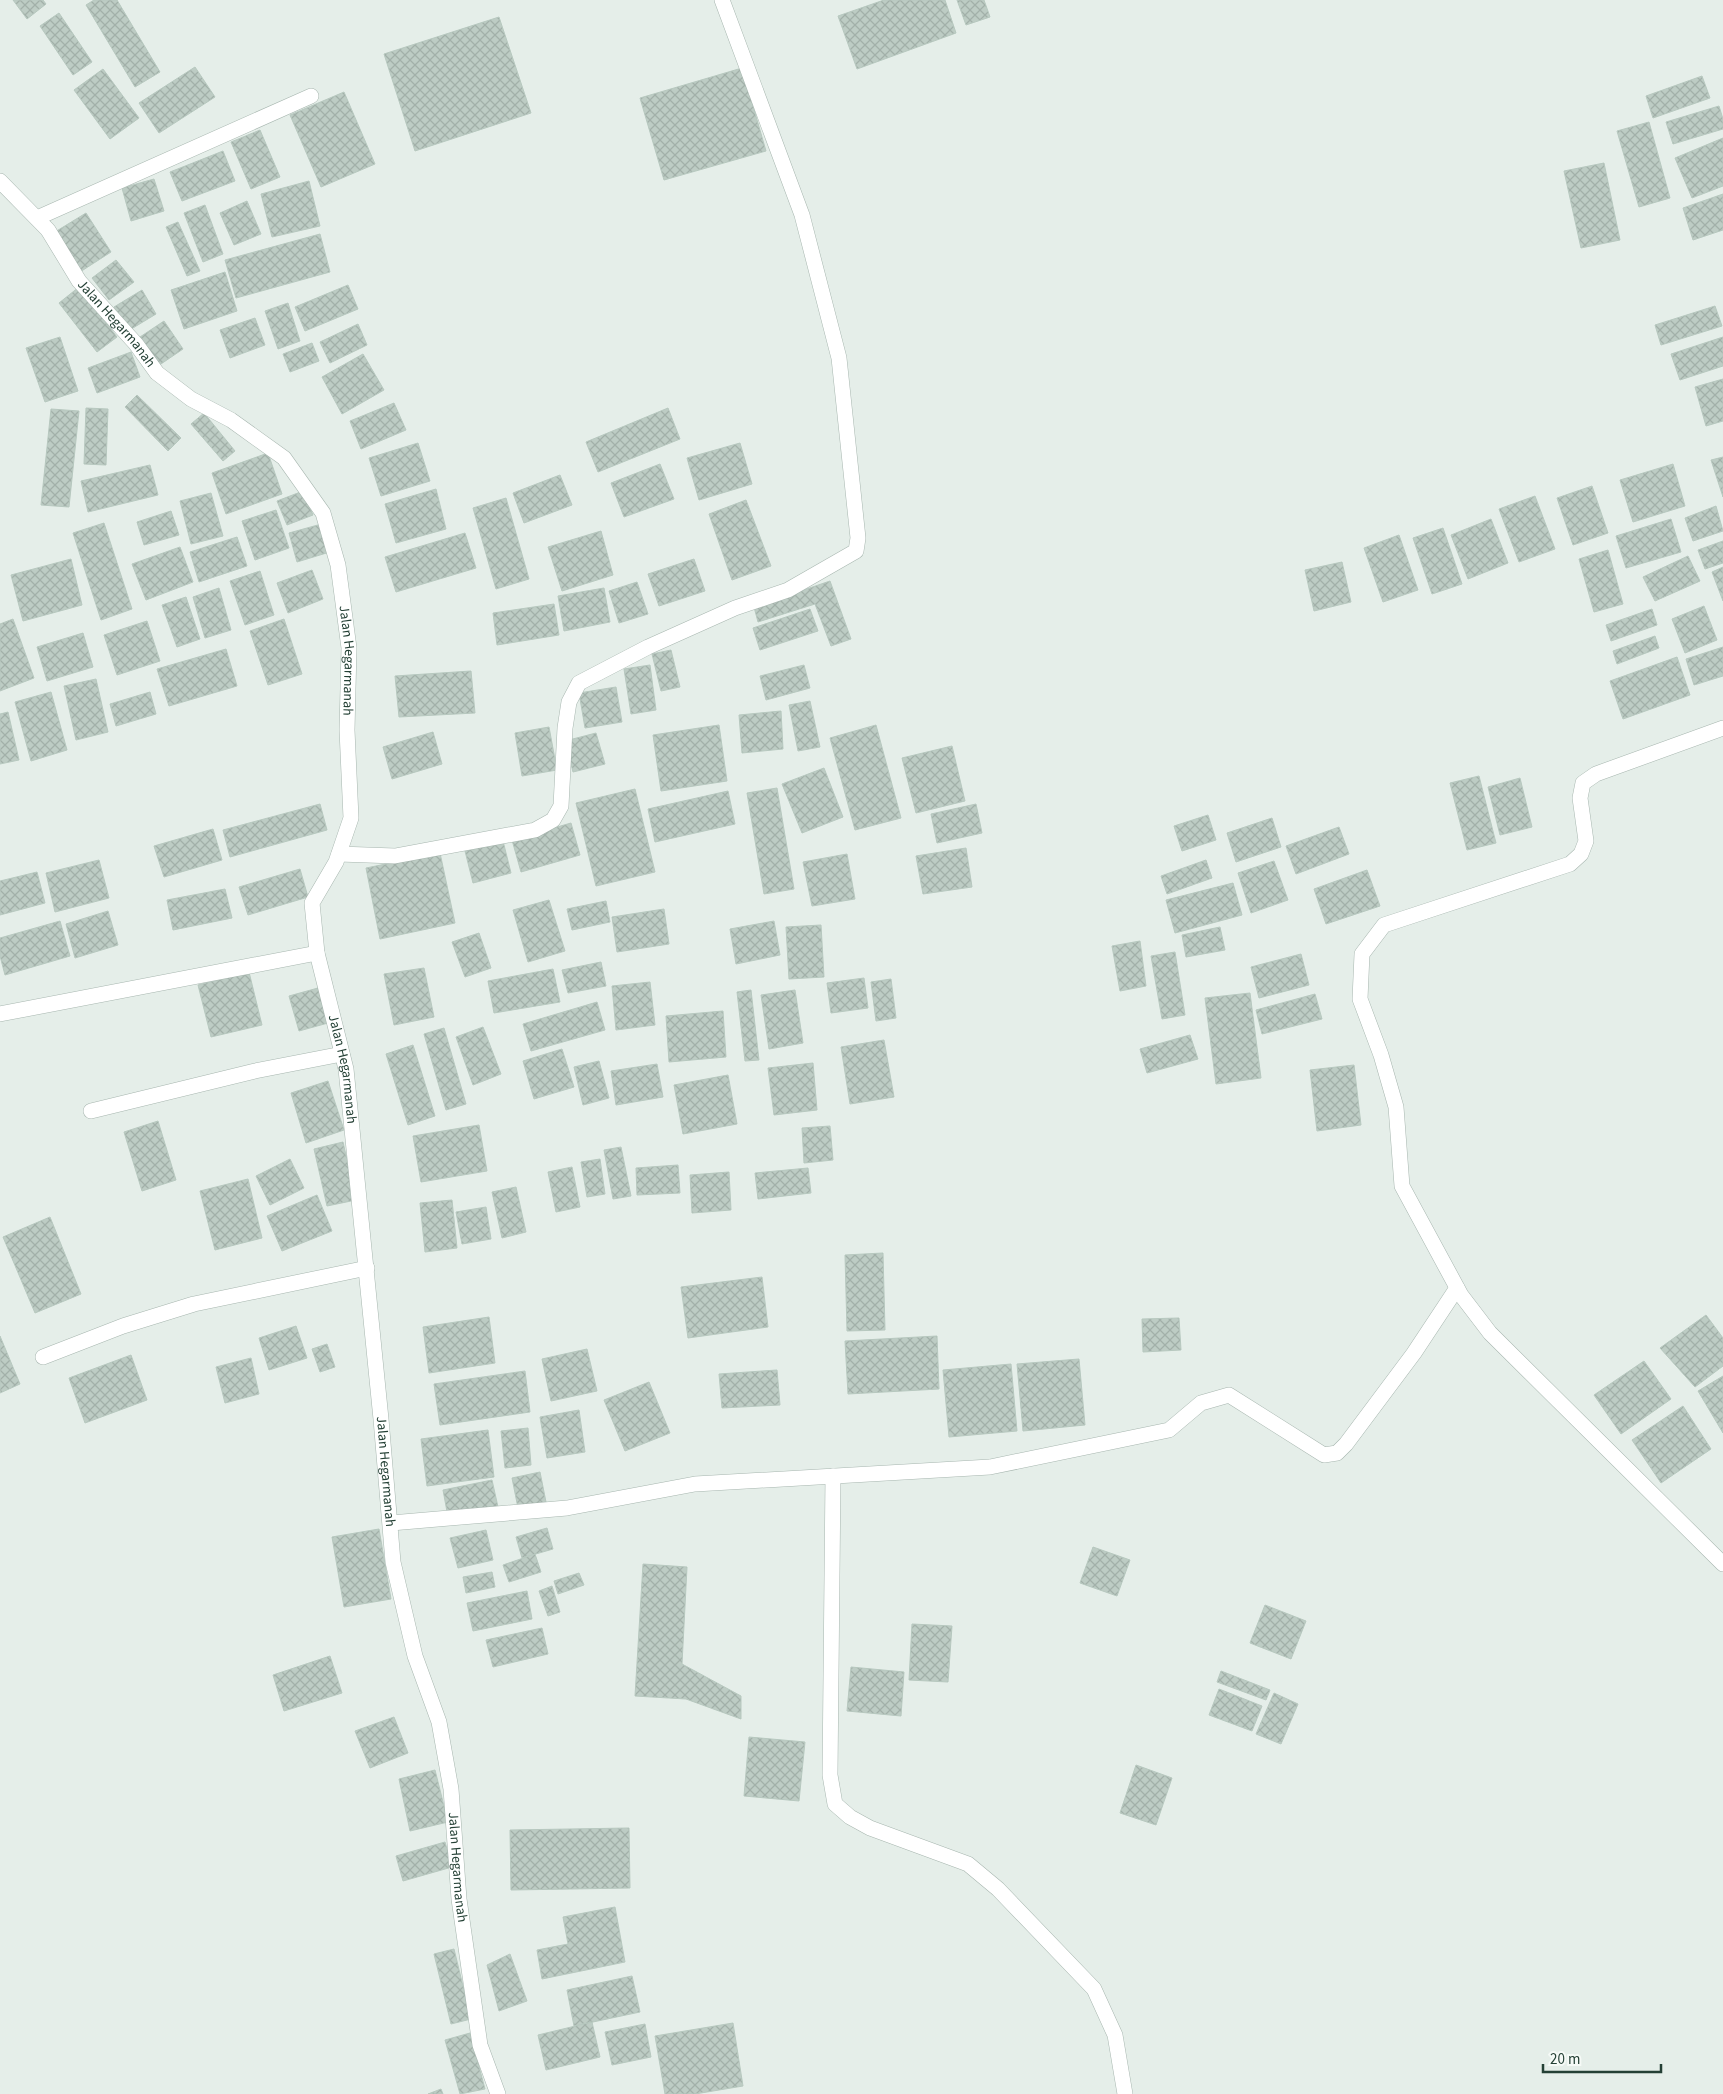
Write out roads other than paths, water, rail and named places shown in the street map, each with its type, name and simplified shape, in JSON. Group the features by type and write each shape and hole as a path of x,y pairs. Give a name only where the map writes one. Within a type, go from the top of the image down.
{"street":[{"path":"339,854 395,856 535,830 553,820 561,806 565,728 569,702 579,683 614,664 709,620 788,590 856,551 858,538 838,358 802,215 722,0"},
{"path":"37,218 311,96"},
{"name":"Jalan Hegarmanah","path":"0,180 48,230 79,280 136,344 157,373 191,399 231,420 284,458 323,513 338,565 349,648 347,730 351,818 339,854 312,903 317,953 347,1079 367,1268 393,1562 415,1656 439,1722 451,1788 459,1899 480,2045 498,2094"},
{"path":"1723,728 1596,774 1583,783 1580,798 1586,841 1581,854 1570,864 1384,925 1362,954 1360,999 1381,1055 1396,1107 1402,1186 1461,1295 1490,1333 1723,1564"},
{"path":"0,1014 317,953"},
{"path":"91,1111 254,1071 342,1054"},
{"path":"43,1357 123,1326 194,1304 367,1268"},
{"path":"391,1523 568,1508 695,1484 990,1466 1169,1430 1201,1403 1229,1395 1324,1455 1337,1453 1346,1444 1399,1374 1457,1288"},
{"path":"833,1476 830,1775 834,1804 850,1817 870,1828 968,1864 998,1889 1094,1989 1115,2035 1125,2094"}]}
